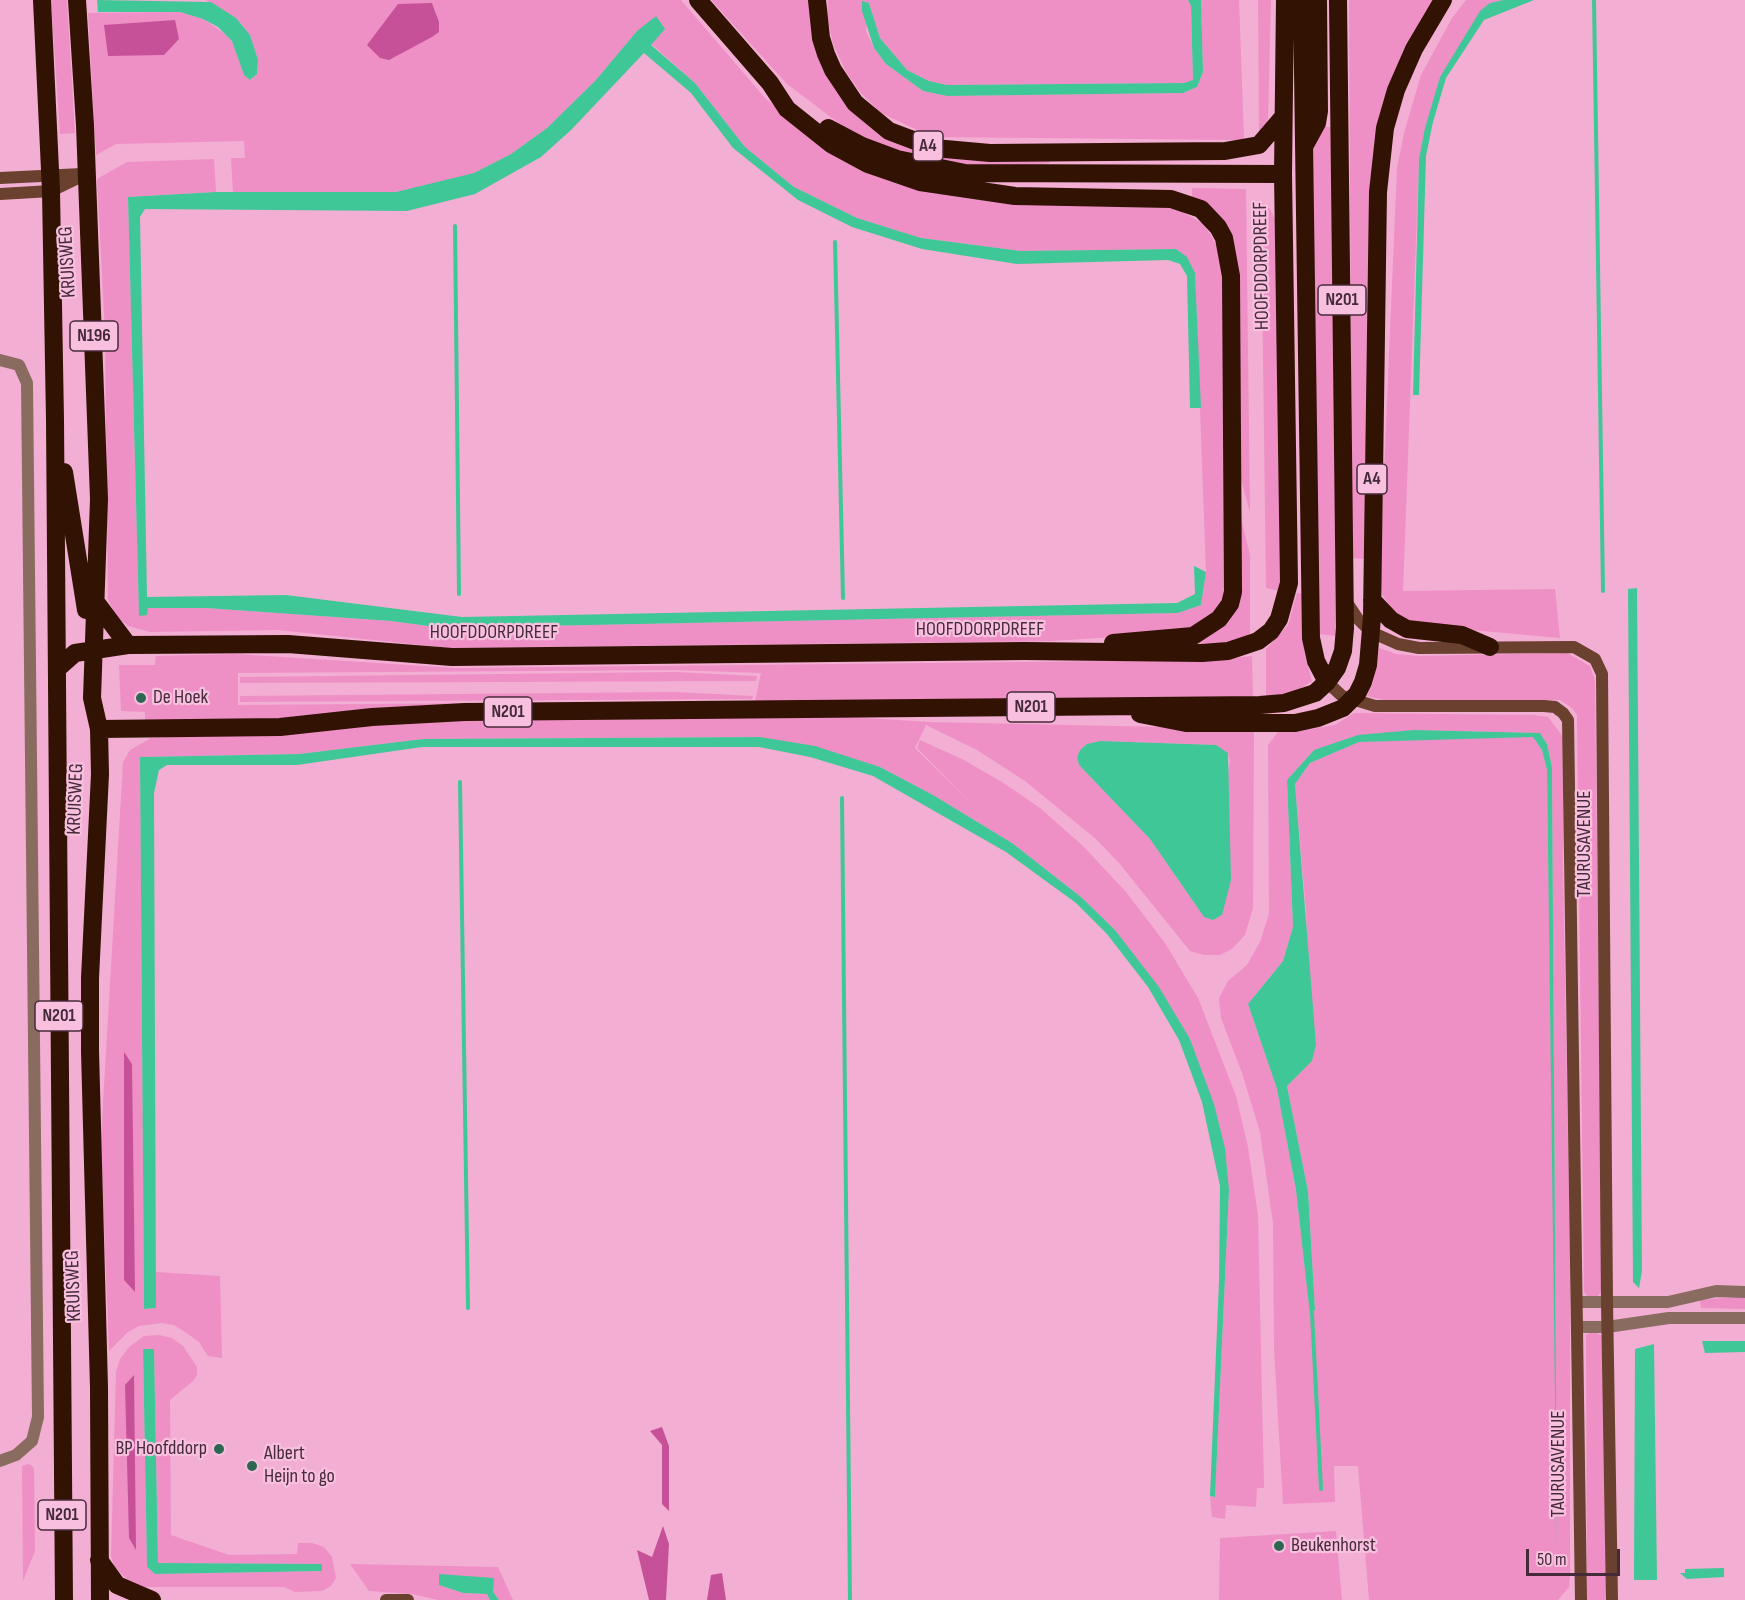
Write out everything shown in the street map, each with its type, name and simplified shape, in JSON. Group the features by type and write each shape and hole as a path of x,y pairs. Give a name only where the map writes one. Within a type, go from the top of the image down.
{"highway":[{"name":"KRUISWEG","path":"42,0 51,182 55,420 64,1600"},
{"name":"KRUISWEG","path":"77,0 99,499 92,698 99,729 100,774 90,978 90,1051 99,1388 100,1600"},
{"name":"A4","path":"698,0 770,83 788,109 807,126 851,156 911,179 969,190 1066,199 1171,199 1201,209 1218,227 1224,238 1230,276 1233,570 1230,604 1213,625 1193,636 1024,651"},
{"name":"A4","path":"817,0 821,38 833,70 843,87 855,103 882,126 915,142 959,152 990,153 1214,151 1252,147 1265,140 1283,117"},
{"name":"HOOFDDORPDREEF","path":"57,669 67,658 92,650 128,645 288,644 452,657 1228,651 1258,641 1271,631 1279,619 1289,583 1283,174 1285,0"},
{"path":"1302,0 1311,638 1316,660 1327,682"},
{"path":"1305,217 1283,174 1317,123 1319,111 1318,0"},
{"name":"N201","path":"99,729 280,727 372,717 465,712 1284,703 1307,697 1327,682 1337,668 1343,651 1346,600 1338,0"},
{"name":"A4","path":"1372,600 1378,192 1385,128 1396,90 1413,49 1443,0"},
{"name":"A4","path":"770,83 834,132 897,159 930,167 1002,175 1283,174"},
{"name":"N196","path":"55,420 92,650"},
{"path":"1097,706 1186,723 1295,723 1331,714 1352,700 1366,675 1372,600"},
{"path":"1372,600 1391,620 1407,629 1462,635 1490,647"},
{"path":"95,601 128,645"},
{"path":"99,1560 117,1585 152,1600"}],"main road":[{"path":"0,194 86,174"},
{"path":"0,178 51,182"},
{"name":"TAURUSAVENUE","path":"1346,600 1358,619 1371,632 1408,647 1568,647 1582,649 1595,659 1602,674 1607,1327 1612,1600"},
{"name":"TAURUSAVENUE","path":"1327,682 1341,696 1375,706 1544,706 1555,707 1563,712 1568,720 1581,1600"},
{"path":"386,1600 408,1600"}],"street":[{"name":"KRUISWEG","path":"0,360 15,362 22,369 27,383 38,1417 32,1441 16,1455 0,1461"},
{"path":"1577,1302 1668,1302 1716,1291 1745,1292"},
{"path":"1577,1327 1607,1327 1669,1318 1745,1318"}],"shaded area":[{"path":"51,0 67,0 75,133 60,134"},
{"path":"97,0 211,2 236,18 250,35 258,60 257,74 250,80 244,75 232,41 218,27 203,19 180,12 98,12"},
{"path":"206,0 681,0 765,98 817,143 863,169 1154,205 1179,210 1204,224 1219,249 1226,293 1226,578 1223,604 1203,626 1182,633 1051,641 449,648 278,630 150,632 128,626 117,617 108,600 105,333 97,179 127,162 214,159 216,192 128,197 139,616 147,608 206,608 391,621 443,628 1178,613 1201,605 1206,572 1195,273 1176,249 1021,251 921,238 857,218 794,187 745,147 695,83 637,31 595,81 547,128 511,154 474,173 444,182 396,192 233,193 231,158 245,158 244,141 116,144 96,155 88,13 180,12 203,19 228,36 236,48 244,75 251,80 257,74 258,61 250,35 236,18","holes":["432,3 436,13 438,32 389,60"]},
{"path":"711,0 812,0 820,52 903,142 1049,156 1050,163 985,169 944,164 877,144 848,130 787,84"},
{"path":"828,0 1188,0 1191,6 1193,80 1185,83 947,85 929,81 907,70 880,38 869,3 866,31 874,48 886,64 923,91 947,96 1183,93 1197,87 1203,72 1201,0 1239,0 1244,140 932,137 881,113 860,92 846,72 833,44 827,16"},
{"path":"1188,0 1201,0 1203,72 1197,87 1183,93 947,96 923,91 886,64 874,48 862,11 862,1 869,3 880,38 907,70 929,81 947,85 1184,83 1193,80 1191,6"},
{"path":"1258,0 1271,0 1268,119 1265,129 1259,134"},
{"path":"1349,0 1435,0 1389,89 1364,559 1352,558"},
{"path":"1466,0 1503,0 1490,3 1440,77 1419,159 1403,591 1555,589 1560,638 1415,625 1393,611 1379,590 1397,168 1404,133 1421,75 1452,18"},
{"path":"1503,0 1534,0 1484,20 1446,78 1433,122 1426,156 1419,395 1413,395 1419,159 1425,128 1440,77 1480,11 1490,3"},
{"path":"432,3 439,22 439,32 432,37 389,60 380,58 367,45 398,4"},
{"path":"656,16 665,29 651,45 695,83 745,147 794,187 857,218 921,238 1021,251 1176,249 1187,257 1195,273 1201,408 1190,408 1187,276 1180,264 1168,260 1017,264 922,249 852,227 798,200 733,148 691,93 644,53 571,130 541,157 475,194 407,211 145,209 140,217 147,597 286,595 462,617 1177,603 1195,594 1194,566 1206,572 1201,605 1178,613 443,628 391,621 206,608 148,608 147,615 139,616 128,197 216,192 396,192 474,173 511,154 547,128 595,81 637,31"},
{"path":"175,20 179,39 164,55 108,56 104,25"},
{"path":"1324,127 1333,127 1336,636 1318,634 1311,152"},
{"path":"1192,188 1246,189 1250,512 1237,465 1234,271 1192,198"},
{"path":"1261,202 1270,209 1278,226 1282,569 1279,591 1266,588"},
{"path":"1237,502 1250,555 1250,634 1233,641 1199,648 1198,640 1223,623"},
{"path":"1637,588 1642,1271 1639,1288 1633,1282 1628,589"},
{"path":"1297,593 1303,594 1304,651 1312,681 1295,692 1266,698 1266,649 1288,625"},
{"path":"1379,648 1396,654 1419,656 1567,653 1590,666 1595,680 1602,1291 1596,1298 1588,1297 1584,1292 1577,715 1572,708 1560,700 1388,701 1367,696 1373,683"},
{"path":"235,654 456,668 1215,660 1252,656 1253,700 415,706 286,721 145,722 145,712 121,711 119,665 155,665 156,656","holes":["675,670 761,673 755,701 238,705 238,673"]},
{"path":"675,672 757,676 756,681 240,683 240,677"},
{"path":"674,692 753,696 752,699 240,702 240,696"},
{"path":"1354,713 1534,715 1548,717 1564,738 1563,865 1570,1250 1570,1575 1569,1587 1558,1600 1369,1600 1358,1466 1334,1466 1335,1502 1283,1504 1274,1348 1273,1223 1260,1132 1242,1073 1221,1018 1219,998 1228,981 1247,965 1260,942 1269,914 1268,745 1278,732 1335,725","holes":["1414,730 1540,733 1547,744 1552,767 1556,1392 1547,770 1542,750 1533,736 1359,742 1310,763 1295,784 1306,911 1312,1061 1287,1086 1308,1191 1315,1310 1310,1314 1296,1190 1277,1089 1248,1004 1283,961 1293,927 1287,780 1314,750"]},
{"path":"835,716 929,722 1254,729 1253,908 1245,935 1232,949 1220,955 1204,955 1190,951 1119,863 1096,839 1025,781 977,750 926,725 915,748 970,802 917,748 920,740 962,759 1002,782 1040,808 1083,846 1126,892 1165,943 1198,998 1236,1096 1248,1147 1258,1215 1264,1488 1257,1488 1256,1507 1226,1505 1225,1519 1212,1517 1210,1496 1215,1497 1229,1190 1190,1039 1115,930 1081,897 1012,843 933,795 880,767 760,737 423,739 299,754 140,757 144,1309 156,1308 156,1272 220,1276 222,1358 208,1356 199,1342 188,1334 174,1325 162,1323 139,1326 128,1332 109,1351 101,1147 123,762 130,750 151,738 381,721","holes":["1100,741 1215,745 1228,753 1230,761 1204,917 1150,839 1079,765 1077,757 1080,750 1087,744"]},
{"path":"1414,730 1540,733 1547,744 1552,767 1557,1552 1547,770 1542,750 1533,737 1359,742 1310,763 1295,784 1316,1045 1312,1061 1287,1086 1308,1191 1315,1310 1310,1315 1296,1190 1277,1089 1248,1004 1283,961 1293,927 1287,780 1314,750 1358,735"},
{"path":"760,737 815,746 880,767 933,795 1012,843 1081,897 1115,930 1159,987 1190,1039 1214,1104 1225,1148 1229,1190 1215,1497 1210,1496 1219,1281 1220,1186 1202,1102 1179,1040 1148,987 1107,934 1076,903 1006,852 873,776 810,757 759,747 422,747 297,765 167,765 159,770 154,793 156,1308 144,1309 140,757 299,754 423,739"},
{"path":"1100,741 1216,745 1228,753 1231,880 1222,915 1213,920 1204,917 1150,839 1079,765 1077,757 1080,750 1087,744"},
{"path":"124,1052 132,1064 135,1292 124,1280"},
{"path":"1745,1296 1745,1309 1701,1308 1700,1300"},
{"path":"1593,1331 1602,1336 1608,1591 1605,1600 1587,1600 1586,1335"},
{"path":"159,1335 172,1338 183,1346 197,1367 197,1375 193,1381 170,1400 171,1535 229,1555 297,1554 298,1543 312,1543 324,1547 332,1557 336,1578 331,1586 322,1591 295,1592 284,1587 142,1587 130,1583 114,1566 111,1556 116,1372 120,1359 129,1347 144,1336","holes":["154,1349 158,1563 321,1564 322,1571 155,1574 147,1567 143,1350"]},
{"path":"1702,1341 1745,1341 1745,1352 1705,1353"},
{"path":"1654,1344 1657,1580 1634,1580 1635,1349"},
{"path":"143,1349 154,1349 158,1563 322,1564 322,1571 155,1574 147,1567"},
{"path":"134,1375 136,1550 129,1538 125,1385"},
{"path":"662,1427 669,1446 669,1511 662,1504 662,1445 650,1431"},
{"path":"29,1464 34,1468 35,1551 23,1581 22,1466"},
{"path":"663,1526 669,1544 666,1600 649,1600 637,1550 652,1557"},
{"path":"1336,1531 1342,1600 1219,1600 1220,1538"},
{"path":"350,1564 498,1567 513,1600 499,1600 493,1592 439,1574 439,1585 463,1593 487,1594 490,1600 438,1600 412,1594 369,1591"},
{"path":"1724,1568 1724,1577 1687,1579 1680,1573 1685,1573 1685,1569"},
{"path":"722,1573 726,1600 707,1600 711,1575"},
{"path":"439,1574 494,1578 493,1592 499,1600 490,1600 487,1594 463,1593 439,1585"}],"waterway":[{"path":"1594,0 1603,591"},
{"path":"455,226 459,594"},
{"path":"835,242 843,598"},
{"path":"460,782 468,1308"},
{"path":"842,798 850,1600"},
{"path":"1312,1313 1321,1489"}],"place":[{"name":"De Hoek","path":"141,698"},
{"name":"BP Hoofddorp","path":"219,1449"},
{"name":"Albert Heijn to go","path":"252,1466"},
{"name":"Beukenhorst","path":"1279,1546"}]}
